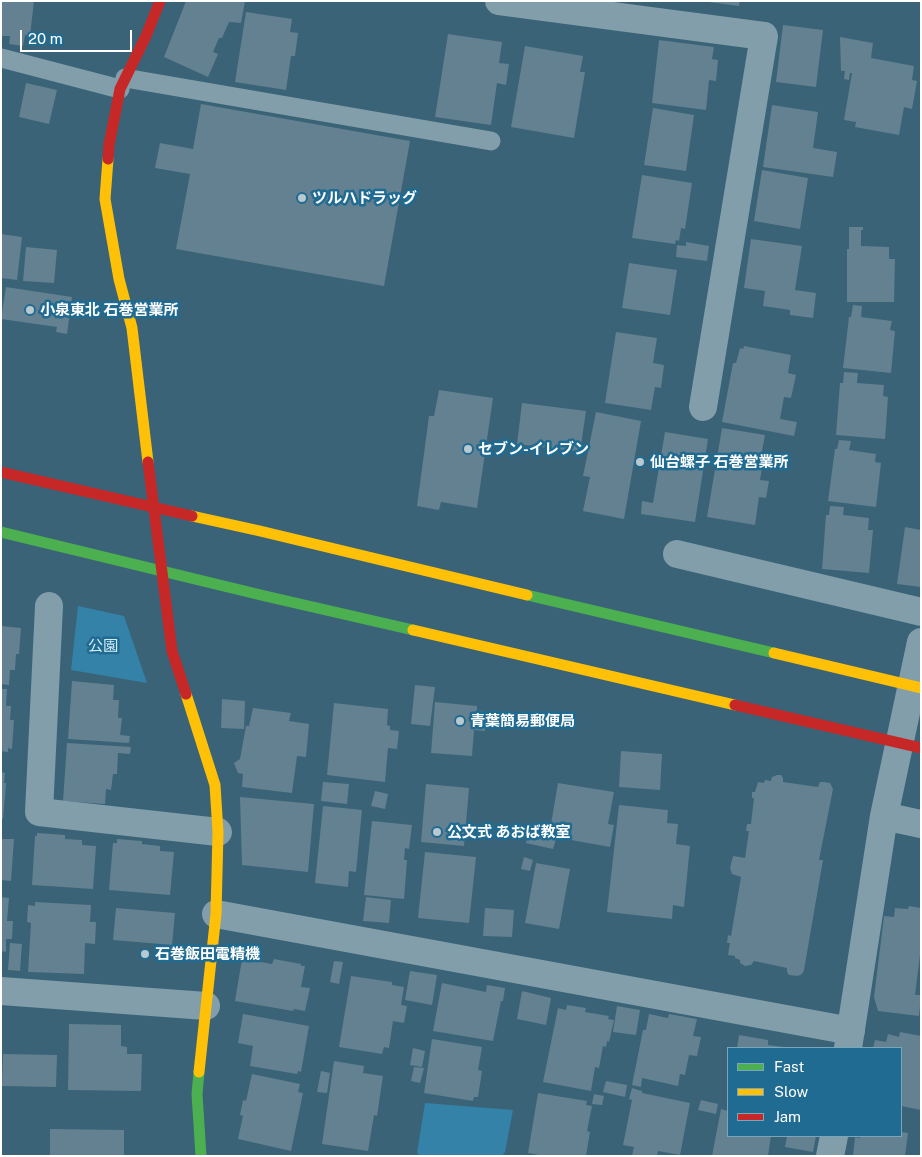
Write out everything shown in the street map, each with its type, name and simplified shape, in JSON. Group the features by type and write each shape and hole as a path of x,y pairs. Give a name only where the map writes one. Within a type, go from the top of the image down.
{"street":[{"path":"160,1 146,36 122,84 109,145 105,199 119,279 132,328 172,651 215,785 218,832 216,914 197,1094 201,1156"},
{"path":"499,1 764,36 703,407"},
{"path":"1,472 153,508 260,530 916,687"},
{"path":"1,532 265,596 910,745"},
{"path":"677,554 921,612"},
{"path":"49,606 39,812 218,832"},
{"path":"216,914 850,1039 884,816 892,783 910,745 921,642"},
{"path":"884,816 921,824"},
{"path":"1,991 206,1006"},
{"path":"830,1156 834,1137"}],"lane":[{"path":"1,58 122,84 491,141"}],"green space":[{"name":"公園","path":"78,606 124,616 147,683 71,670"},
{"path":"425,1103 513,1110 505,1152 502,1156 420,1156 417,1153"}],"building":[{"path":"1,1 34,1 30,36 25,35 23,46 9,44 10,36 1,36"},
{"path":"186,1 245,1 241,23 229,22 222,38 219,38 213,52 218,54 208,77 164,57"},
{"path":"709,1 740,1 739,6"},
{"path":"246,12 292,19 290,32 298,33 295,56 291,56 286,90 235,82"},
{"path":"783,25 823,30 816,87 776,82"},
{"path":"448,34 502,42 499,63 509,64 506,85 497,83 491,125 435,117"},
{"path":"840,37 873,43 871,58 914,66 912,80 917,81 912,109 904,107 899,135 855,127 856,122 844,120 852,73 850,73 849,80 844,79 845,71 841,71"},
{"path":"659,40 714,47 712,59 718,60 716,81 709,80 706,110 652,103"},
{"path":"525,46 583,56 580,72 585,72 574,138 511,127"},
{"path":"26,83 57,90 49,124 19,117"},
{"path":"201,104 410,141 384,286 176,249 190,174 155,168 160,143 193,149"},
{"path":"772,105 818,112 813,148 837,152 833,177 763,167"},
{"path":"653,108 694,115 686,171 644,165"},
{"path":"762,170 808,178 800,229 754,221"},
{"path":"642,175 692,183 685,229 681,228 679,241 676,240 675,244 632,238"},
{"path":"849,227 863,227 863,230 861,230 861,246 889,247 889,259 895,259 894,302 847,302"},
{"path":"1,234 22,237 17,280 1,278"},
{"path":"751,239 802,246 795,290 816,293 813,318 790,315 790,310 763,306 765,291 744,288"},
{"path":"686,242 709,246 707,261 676,257 677,245 686,246"},
{"path":"26,247 57,250 54,283 23,281"},
{"path":"629,263 677,270 670,315 622,308"},
{"path":"6,287 72,297 67,334 56,332 57,327 1,319"},
{"path":"853,305 862,306 861,317 892,321 890,330 895,331 891,373 843,368 849,317 851,317"},
{"path":"616,332 657,338 653,363 664,365 661,388 655,387 651,410 605,403"},
{"path":"744,346 791,355 788,373 796,375 791,398 784,397 780,419 797,422 794,436 722,422 733,363 736,363 740,348 743,349"},
{"path":"844,372 858,373 857,383 884,385 883,396 888,397 885,439 836,435 840,383 843,383"},
{"path":"439,390 493,398 477,508 441,502 439,510 417,506 429,416 434,416"},
{"path":"522,403 586,411 580,452 517,444"},
{"path":"596,412 641,421 624,519 583,511 590,477 583,476"},
{"path":"722,428 765,435 760,462 763,462 760,480 769,481 766,498 759,497 755,525 707,517"},
{"path":"665,432 708,439 695,522 641,514 642,501 653,503"},
{"path":"839,440 851,441 849,450 876,454 875,462 881,463 876,507 828,501 835,449 837,449"},
{"path":"830,506 844,507 843,515 869,518 868,530 873,530 869,573 822,569 826,515 829,515"},
{"path":"905,527 921,530 921,587 897,584"},
{"path":"1,626 21,628 19,654 16,654 15,670 10,670 9,685 1,684"},
{"path":"72,681 114,685 113,700 119,700 118,718 122,718 120,735 130,736 129,743 68,739"},
{"path":"415,685 435,687 430,726 411,724"},
{"path":"1,689 7,689 6,706 11,706 10,720 14,720 12,749 8,748 8,752 1,751"},
{"path":"222,699 245,701 244,729 221,728"},
{"name":"青葉簡易郵便局","path":"435,702 477,706 477,711 486,712 485,731 474,730 472,756 431,753"},
{"path":"334,703 388,709 387,725 390,726 390,730 399,731 397,749 388,748 385,782 327,775"},
{"path":"253,708 291,713 289,721 309,724 306,757 297,756 292,793 242,787 243,774 238,773 234,763 240,759 246,726 249,726"},
{"path":"67,743 131,747 130,754 118,753 117,774 113,774 111,790 106,789 105,804 63,801"},
{"path":"621,751 662,754 660,790 619,787"},
{"path":"1,772 5,773 4,783 6,783 3,819 1,818"},
{"path":"781,775 783,782 818,787 820,782 824,782 830,783 833,789 819,860 823,860 804,970 798,976 789,975 787,968 754,961 751,965 745,966 735,956 728,955 730,943 727,943 728,935 731,936 741,877 732,874 730,868 733,856 745,858 749,831 746,831 747,824 751,824 754,798 752,798 752,792 755,792 758,782 771,781 772,777"},
{"path":"323,782 349,784 347,804 321,801"},
{"path":"558,783 614,792 608,824 614,825 610,847 549,836"},
{"path":"426,784 469,788 464,846 421,842"},
{"path":"375,791 388,794 385,809 371,806"},
{"path":"240,797 314,804 308,872 242,865"},
{"path":"619,805 668,810 667,823 678,824 676,844 690,846 684,907 673,905 672,919 607,912"},
{"path":"323,806 362,810 356,872 349,871 348,887 315,883"},
{"path":"372,821 412,825 409,849 405,848 404,860 407,860 404,899 364,895"},
{"path":"37,833 65,835 65,839 82,840 82,845 96,846 93,889 32,885 35,836 37,836"},
{"path":"528,833 556,839 553,849 526,843"},
{"path":"1,839 14,839 11,881 1,880"},
{"path":"117,839 142,841 142,844 160,846 160,851 174,852 170,895 109,890 113,843 117,843"},
{"path":"425,852 476,857 469,923 418,918"},
{"path":"524,857 533,860 530,871 521,869"},
{"path":"536,863 570,869 559,929 525,923"},
{"path":"1,897 9,898 7,921 13,921 12,939 6,939 6,952 1,951"},
{"path":"366,897 391,900 389,923 363,921"},
{"path":"35,902 91,905 90,922 96,922 95,944 85,943 84,974 28,972 31,923 27,922 28,905 35,906"},
{"path":"909,906 921,908 921,955 915,995 921,995 919,1016 878,1011 874,997 884,916 894,917 895,908 908,909"},
{"path":"116,908 175,913 172,945 113,940"},
{"path":"485,908 514,910 512,937 483,936"},
{"path":"10,943 22,944 20,971 8,970"},
{"path":"242,959 272,964 274,959 305,966 301,987 310,988 305,1011 294,1009 293,1011 235,1001"},
{"path":"334,961 343,962 339,984 330,982"},
{"path":"410,971 437,975 432,1005 405,1000"},
{"path":"351,976 392,982 392,985 404,987 401,1005 407,1006 404,1023 393,1021 389,1048 384,1047 382,1054 339,1047"},
{"path":"442,983 486,992 487,985 505,988 493,1041 433,1031"},
{"path":"522,991 551,998 546,1025 517,1019"},
{"path":"567,1005 586,1008 585,1012 609,1016 608,1019 614,1020 609,1042 607,1041 606,1047 603,1046 599,1068 595,1067 591,1091 543,1082 558,1008 566,1010"},
{"path":"617,1006 640,1010 636,1035 613,1032"},
{"path":"243,1014 309,1026 301,1072 298,1071 297,1074 250,1066 253,1046 238,1043"},
{"path":"649,1014 668,1018 669,1014 697,1019 693,1036 701,1037 697,1056 689,1055 685,1075 680,1074 678,1086 642,1078 641,1087 632,1085 643,1030 646,1030"},
{"path":"69,1024 121,1025 121,1046 127,1047 127,1054 142,1054 141,1091 68,1090"},
{"path":"900,1032 921,1036 921,1110 902,1106 902,1047 873,1047 875,1040 886,1042 888,1034 899,1037"},
{"path":"739,1035 768,1040 768,1045 784,1047 737,1047"},
{"path":"432,1039 482,1047 478,1070 482,1071 478,1097 474,1097 473,1101 424,1093"},
{"path":"413,1048 425,1051 422,1067 410,1065"},
{"path":"3,1054 57,1055 56,1087 2,1086"},
{"path":"334,1061 364,1066 363,1073 383,1076 377,1116 374,1115 368,1151 322,1144"},
{"path":"414,1067 424,1068 420,1083 411,1081"},
{"path":"321,1071 330,1073 327,1093 317,1092"},
{"path":"252,1074 300,1084 298,1092 303,1093 291,1151 238,1139 243,1116 240,1115 243,1100 246,1101"},
{"path":"606,1081 627,1085 625,1097 603,1092"},
{"path":"632,1088 642,1091 642,1093 690,1103 680,1155 658,1151 657,1156 632,1156 634,1147 623,1145 632,1100 629,1099"},
{"path":"538,1093 587,1101 586,1105 592,1106 587,1131 590,1132 586,1156 544,1156 528,1153"},
{"path":"594,1094 604,1096 602,1105 592,1104"},
{"path":"701,1100 718,1104 716,1114 698,1110"},
{"path":"721,1109 727,1111 727,1137 771,1137 768,1156 712,1156"},
{"path":"50,1129 124,1130 124,1156 50,1156"},
{"path":"902,1132 908,1133 905,1156 853,1156 855,1137 902,1137"},
{"path":"787,1137 816,1137 813,1152 785,1147"}],"traffic: fast":[{"path":"1,532 413,630"},
{"path":"527,595 774,653"},
{"path":"199,1072 197,1094 201,1156"}],"traffic: slow":[{"path":"108,159 105,199 119,279 132,328 148,462"},
{"path":"192,516 527,595"},
{"path":"413,630 735,705"},
{"path":"774,653 921,688"},
{"path":"186,694 215,785 218,832 216,914 199,1072"}],"traffic: jam":[{"path":"108,159 120,89 146,36 160,1"},
{"path":"148,462 172,651 186,694"},
{"path":"1,472 192,516"},
{"path":"735,705 921,748"}],"place":[{"name":"ツルハドラッグ","path":"302,198"},
{"name":"小泉東北 石巻営業所","path":"30,310"},
{"name":"セブン-イレブン","path":"468,449"},
{"name":"仙台螺子 石巻営業所","path":"640,462"},
{"name":"青葉簡易郵便局","path":"460,721"},
{"name":"公文式 あおば教室","path":"437,832"},
{"name":"石巻飯田電精機","path":"145,954"}]}
